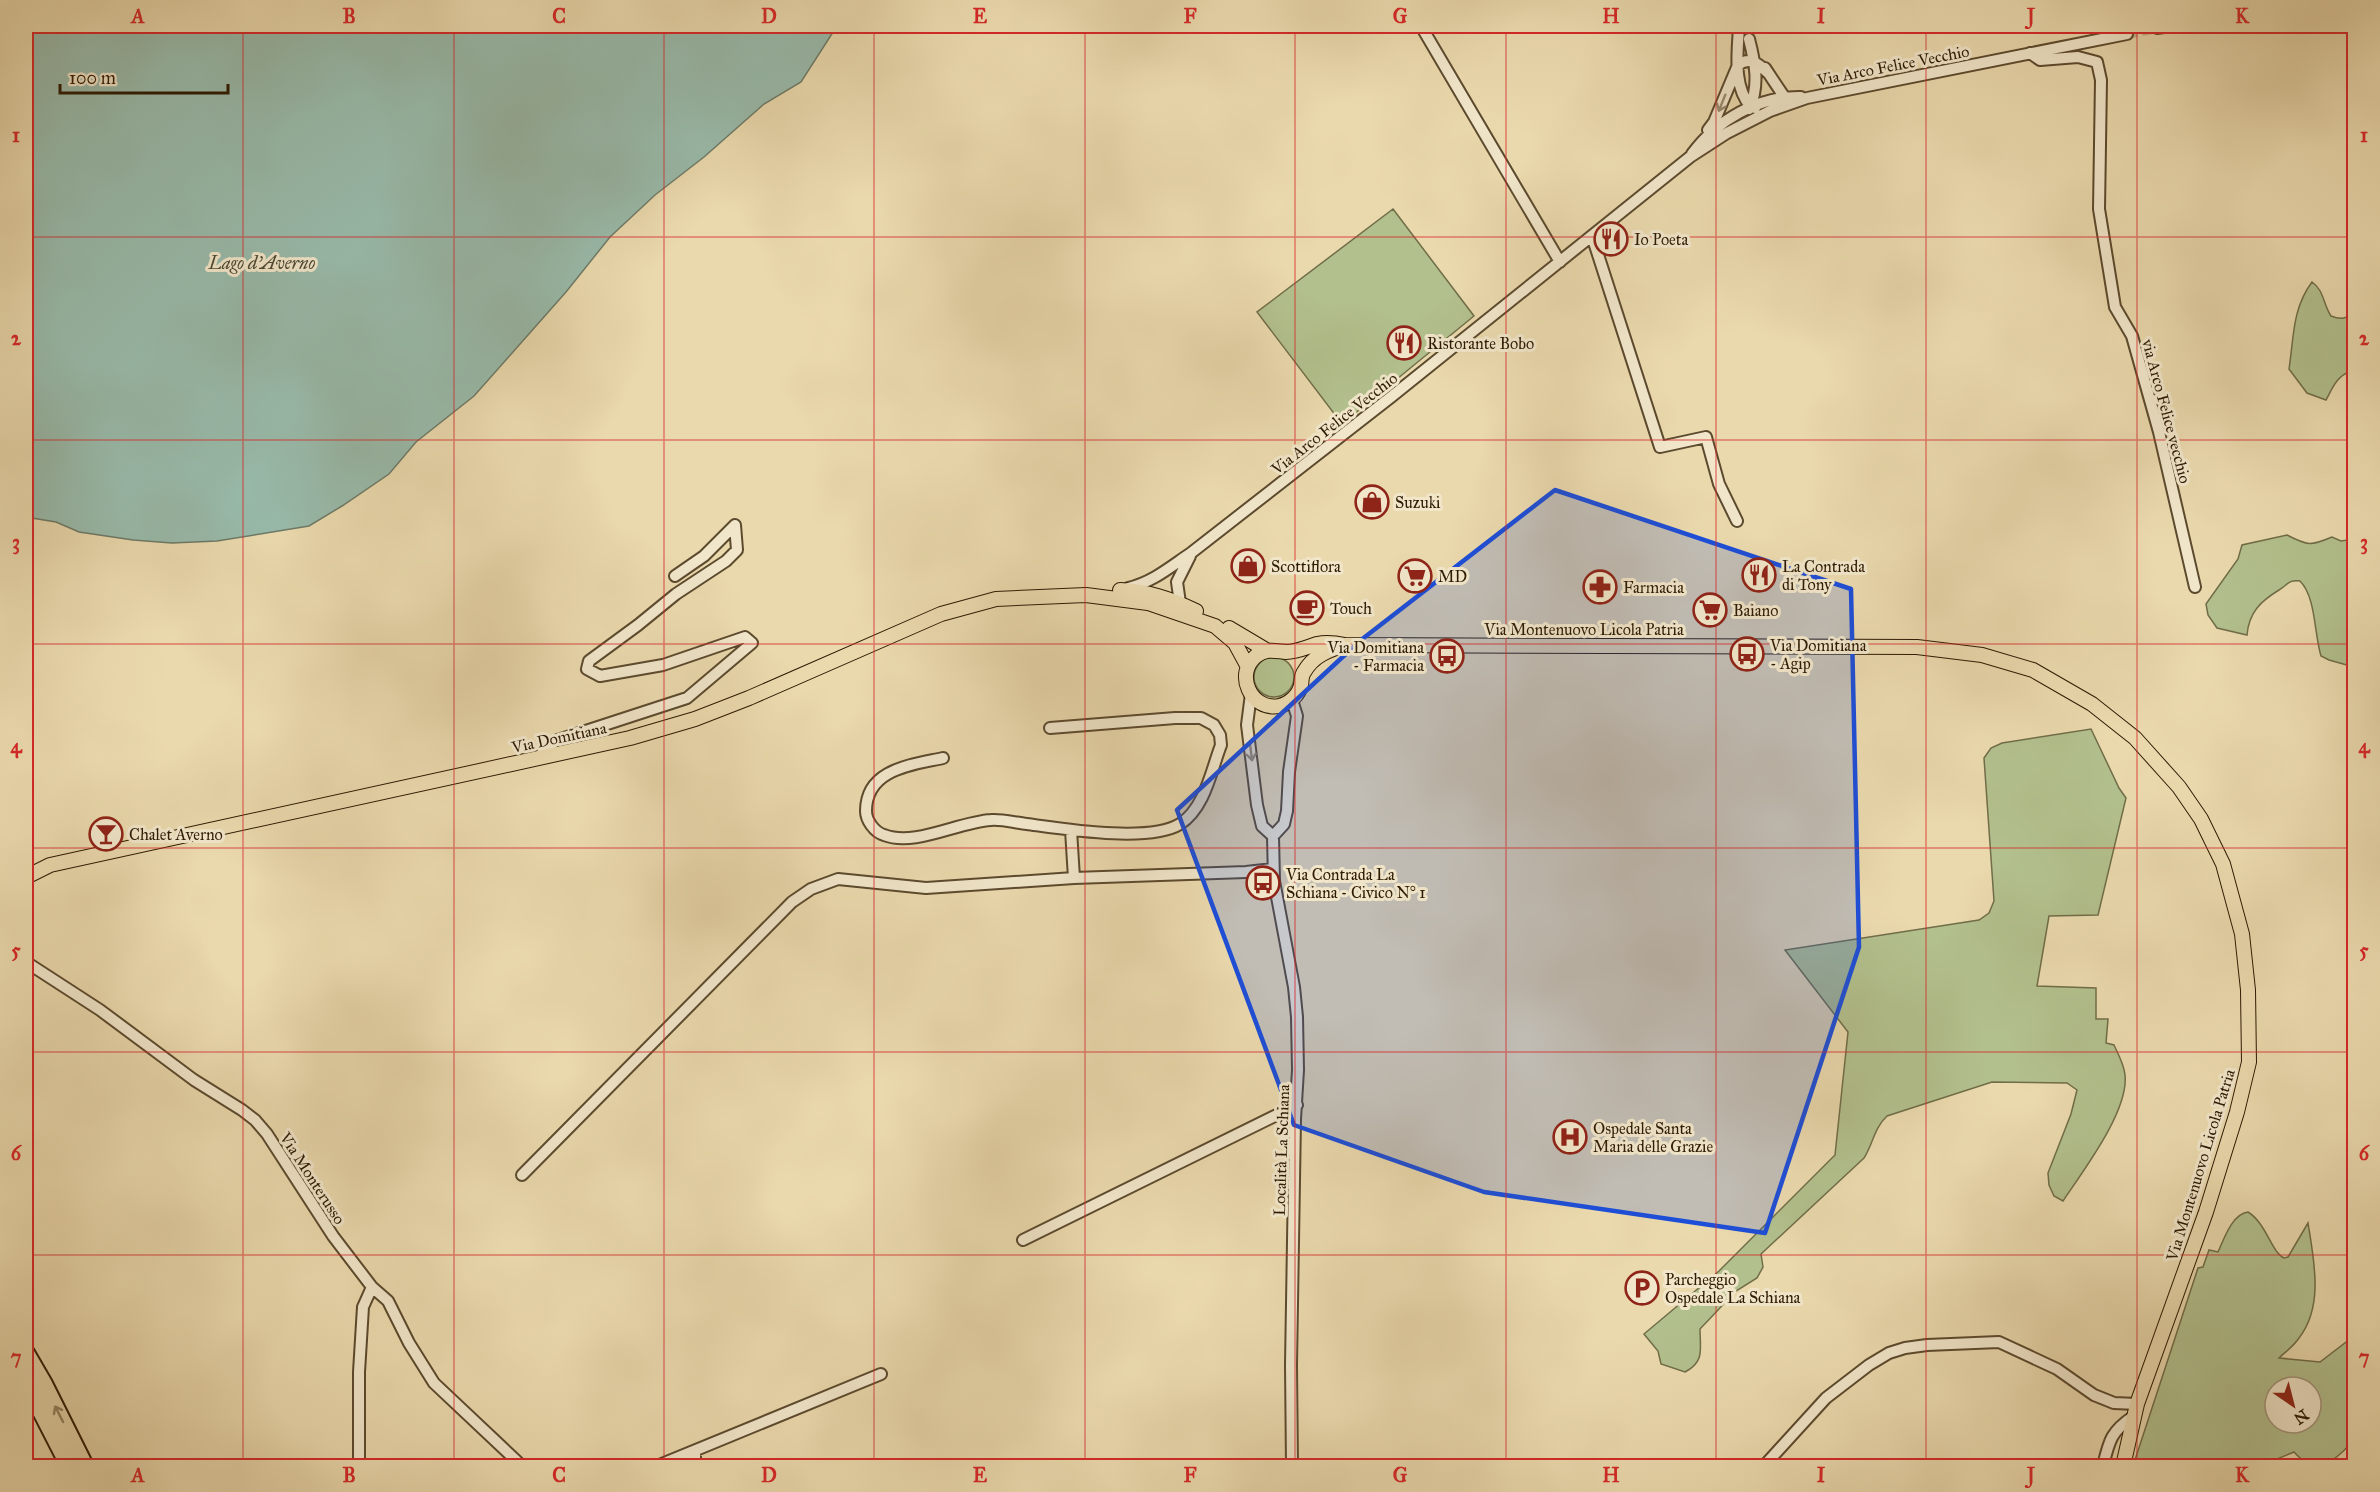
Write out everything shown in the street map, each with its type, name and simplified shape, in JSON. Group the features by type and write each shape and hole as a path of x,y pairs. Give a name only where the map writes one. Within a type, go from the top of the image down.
{"highway":[{"path":"26,1353 85,1467"},
{"path":"26,1382 69,1467"}],"main road":[{"name":"Via Domitiana","path":"1086,595 1122,590 1203,621 1226,634 1241,652 1248,667"},
{"name":"Via Domitiana","path":"26,877 50,865 630,738 695,719 749,698 941,614 968,605 1019,597 1086,595 1180,603 1211,617 1266,651"},
{"name":"Via Montenuovo Licola Patria","path":"1266,651 1276,649 1286,652 1323,644 1917,646 1982,655 2033,670 2092,704 2135,738 2179,787 2201,819 2223,864 2242,934 2248,990 2249,1062 2237,1112 2206,1212 2135,1410 2124,1460"},
{"name":"Via Montenuovo Licola Patria","path":"1292,700 1301,688 1302,673 1317,657 1345,645"},
{"path":"1266,651 1255,657 1248,667 1246,686 1251,694 1263,704 1278,706 1292,700"},
{"path":"1286,652 1297,660 1302,673"}],"street":[{"path":"1421,26 1560,262"},
{"path":"1741,26 1785,98"},
{"path":"1741,26 1738,65 1742,94 1751,107 1770,111"},
{"path":"2157,28 2171,26"},
{"name":"Via Arco Felice Vecchio","path":"1807,98 2127,34"},
{"path":"1727,133 1746,116 1756,93 1755,63 1749,39"},
{"name":"via Arco Felice vecchio","path":"2030,53 2040,60 2078,57 2097,62 2101,80 2099,209 2115,307 2132,336 2159,432 2195,587"},
{"path":"1690,157 1714,122 1738,65 1746,60 1755,63 1768,73"},
{"path":"1702,140 1721,124 1751,107 1785,98 1807,98"},
{"path":"1690,157 1727,133 1770,111 1807,98"},
{"name":"Via Arco Felice Vecchio","path":"1122,590 1142,585 1191,554 1690,157"},
{"path":"1592,236 1660,447 1706,437 1719,484 1737,521"},
{"path":"536,759 555,741 687,698 752,643 746,637 663,665 600,676 587,669 589,661 676,594 726,561 737,550 735,525 704,556 675,576"},
{"name":"Via Arco Felice Vecchio","path":"1180,603 1176,588 1177,582 1191,554"},
{"path":"1154,601 1152,590 1161,575"},
{"path":"1251,694 1247,725 1257,805 1262,826 1273,836"},
{"name":"Località La Schiana","path":"1292,700 1297,716 1289,772 1287,811 1284,824 1273,836 1274,882 1294,987 1298,1060 1292,1467"},
{"path":"943,758 912,765 879,777 866,798 866,817 873,828 883,835 899,837 919,836 991,820 1071,830 1137,833 1164,830 1180,824 1197,810 1221,745 1220,735 1214,724 1201,718 1050,728"},
{"path":"1071,830 1074,879"},
{"path":"522,1174 792,902 811,889 838,879 926,888 1246,872 1273,868"},
{"name":"Via Monterusso","path":"26,962 100,1010 194,1080 255,1120 267,1134 333,1236 372,1287 388,1301 434,1383 522,1467"},
{"path":"1023,1240 1297,1105"},
{"path":"359,1467 359,1372 363,1307 372,1287"},
{"path":"1764,1467 1826,1398 1869,1365 1889,1353 1927,1345 1999,1342 2057,1369 2094,1395 2135,1410 2112,1434 2103,1467"},
{"path":"657,1467 881,1374"},
{"path":"2107,1450 2115,1440 2118,1440 2124,1460"},
{"path":"695,1452 695,1467"}],"highlighted area":[{"path":"1555,490 1851,589 1859,947 1765,1233 1484,1192 1294,1125 1177,810 1361,640"}],"green space":[{"path":"1393,209 1474,316 1342,424 1257,312"},
{"path":"2312,282 2319,289 2331,316 2344,318 2354,311 2354,373 2351,371 2346,373 2339,379 2326,400 2307,393 2289,369 2297,313 2305,292"},
{"path":"2287,535 2310,544 2332,537 2341,541 2354,539 2354,667 2321,656 2312,606 2300,581 2288,583 2261,603 2250,620 2247,635 2217,628 2208,615 2206,604 2238,559 2242,545"},
{"path":"1274,657 1288,663 1294,677 1288,691 1274,697 1260,691 1254,677 1260,663"},
{"path":"2091,729 2126,798 2098,915 2049,916 2037,986 2096,988 2096,1019 2108,1019 2106,1043 2114,1045 2125,1075 2120,1106 2082,1174 2063,1201 2054,1196 2049,1185 2048,1173 2071,1114 2077,1090 2067,1083 1992,1082 1887,1116 1879,1126 1864,1158 1761,1254 1763,1267 1757,1278 1736,1291 1700,1329 1701,1349 1696,1364 1685,1372 1661,1364 1658,1351 1644,1334 1719,1271 1835,1155 1848,1032 1785,950 1979,920 1989,913 1994,901 1984,758 1991,748 2002,743"},
{"path":"2248,1212 2254,1217 2284,1258 2288,1257 2308,1223 2315,1283 2312,1312 2297,1341 2279,1358 2320,1362 2354,1336 2354,1410 2349,1416 2354,1437 2337,1457 2319,1466 2308,1464 2294,1452 2260,1466 2133,1466 2198,1268 2203,1267 2209,1250 2218,1252 2237,1217"}],"water":[{"name":"Lago d'Averno","path":"26,26 837,26 801,82 764,104 704,157 655,195 610,237 566,292 474,396 416,442 389,474 309,526 217,541 172,543 79,532 56,522 26,517"}],"tunnel":[{"path":"2127,34 2157,28"}],"place":[{"name":"Io Poeta","path":"1611,239"},
{"name":"Ristorante Bobo","path":"1404,343"},
{"name":"Suzuki","path":"1372,502"},
{"name":"Scottiflora","path":"1248,566"},
{"name":"La Contrada di Tony","path":"1759,575"},
{"name":"MD","path":"1415,576"},
{"name":"Farmacia","path":"1600,587"},
{"name":"Touch","path":"1307,608"},
{"name":"Baiano","path":"1710,610"},
{"name":"Via Domitiana - Agip","path":"1747,654"},
{"name":"Via Domitiana - Farmacia","path":"1447,656"},
{"name":"Chalet Averno","path":"106,834"},
{"name":"Via Contrada La Schiana - Civico N° 1","path":"1263,883"},
{"name":"Ospedale Santa Maria delle Grazie","path":"1570,1137"},
{"name":"Parcheggio Ospedale La Schiana","path":"1642,1288"}]}
